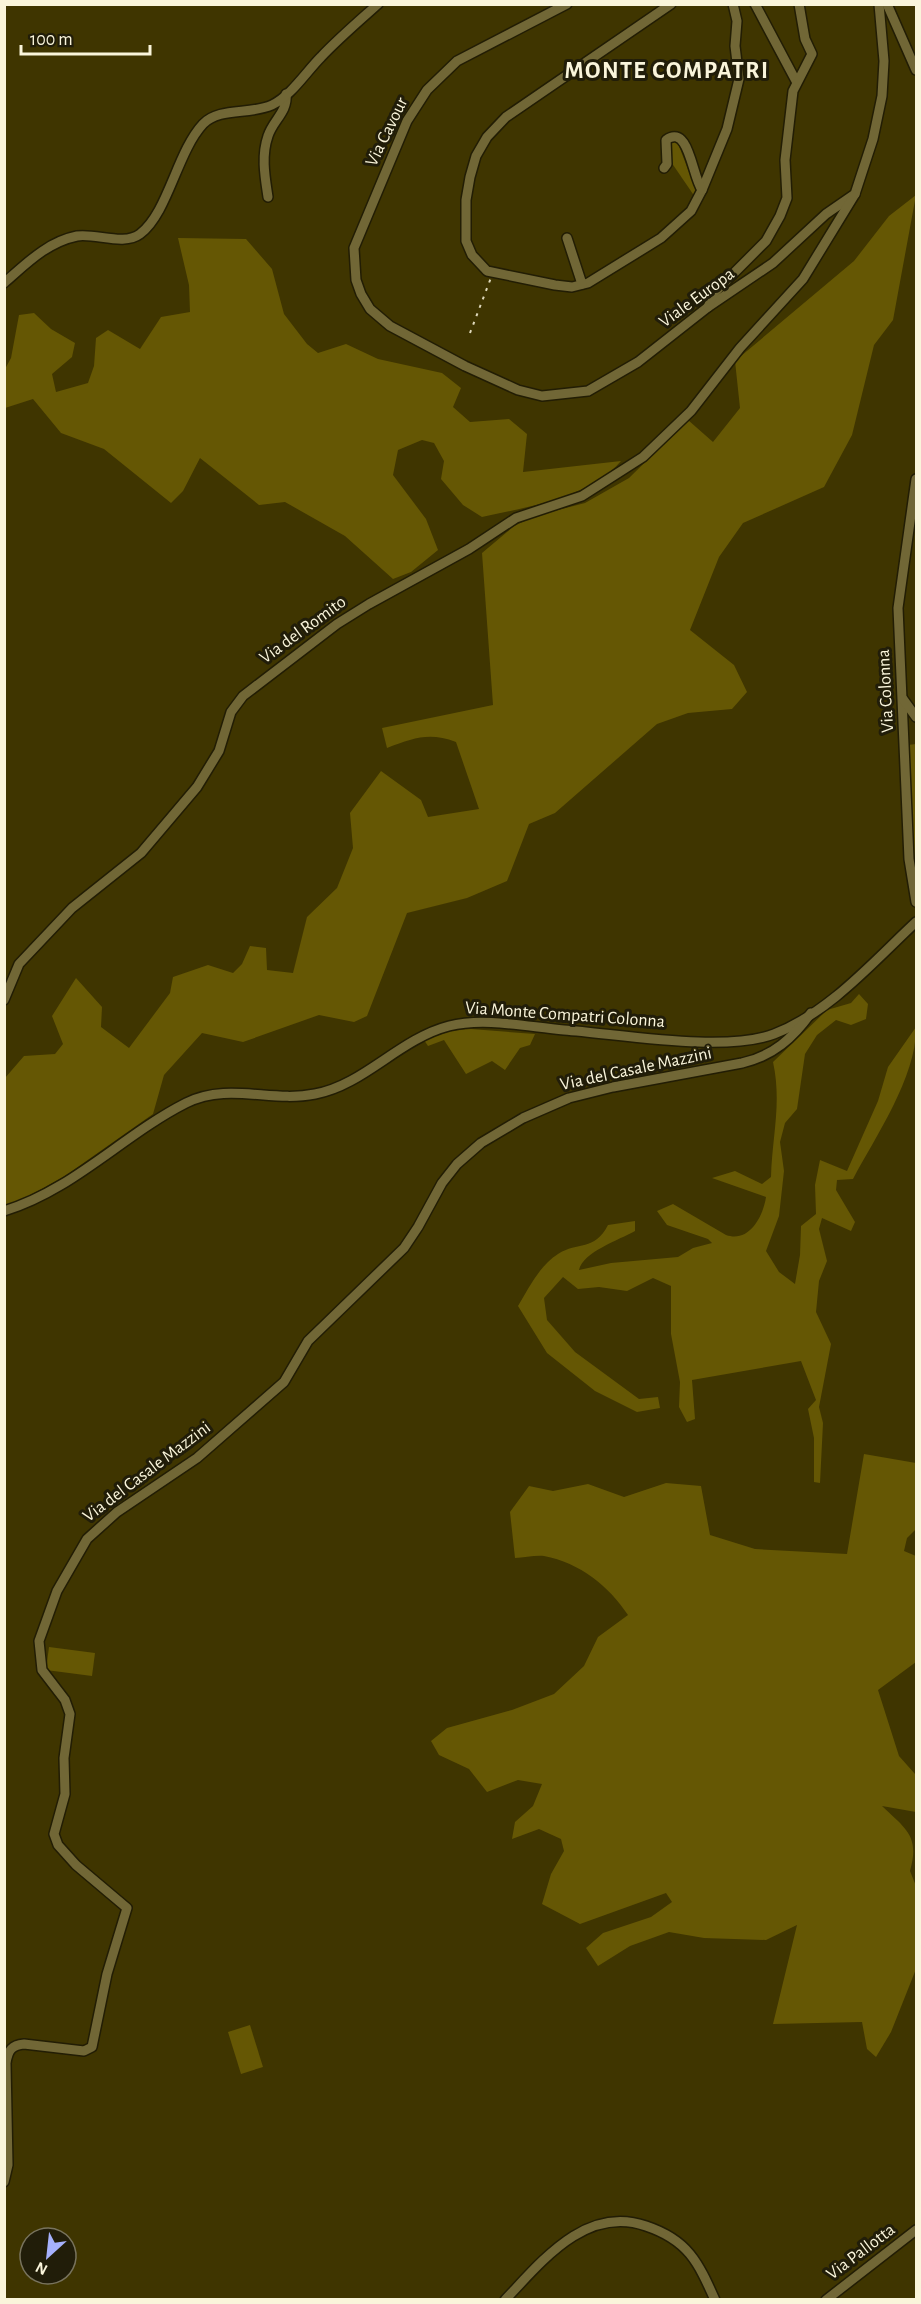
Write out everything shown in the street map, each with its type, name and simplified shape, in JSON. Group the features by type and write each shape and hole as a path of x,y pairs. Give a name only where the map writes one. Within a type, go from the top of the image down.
{"street":[{"path":"4,283 40,252 70,238 91,236 126,239 138,236 153,218 188,146 203,124 219,114 259,110 276,102 378,4"},
{"name":"Via Cavour","path":"370,309 356,280 354,248 407,121 427,90 457,61 567,4"},
{"path":"671,4 506,117 487,137 473,166 466,200 466,241 478,264 487,271 572,287 607,273 661,238 691,211 728,129 739,79 735,46 737,21 733,4"},
{"path":"755,4 796,81"},
{"path":"708,307 714,293 766,241 787,198 785,160 793,91 796,81 812,54 805,39 800,4"},
{"path":"855,194 873,139 882,96 884,61 879,4"},
{"path":"887,4 916,70"},
{"path":"268,197 264,170 266,143 272,126 285,108 286,94"},
{"path":"664,168 667,164 666,140 672,136 679,136 685,142 702,190"},
{"name":"Viale Europa","path":"370,309 390,326 465,366 518,390 554,396 588,391 609,381 638,362 708,307 769,267 826,214 855,194"},
{"name":"Via del Romito","path":"4,1000 16,969 26,956 72,908 136,858 197,787 219,752 231,712 247,693 337,624 369,604 463,552 516,518 569,502 617,476 667,436 714,385 740,348 808,273 855,194"},
{"path":"567,238 582,284"},
{"name":"Via Colonna","path":"916,479 898,608 909,859 916,902"},
{"path":"903,699 916,717"},
{"name":"Via Monte Compatri Colonna","path":"4,1211 44,1196 172,1111 196,1099 229,1092 294,1096 324,1092 345,1082 415,1038 448,1026 487,1023 731,1042 769,1036 811,1013 843,988 916,922"},
{"name":"Via del Casale Mazzini","path":"4,2182 8,2164 6,2082 9,2051 15,2045 24,2044 84,2052 91,2049 108,1969 127,1914 123,1903 95,1882 62,1850 54,1834 65,1794 64,1758 70,1714 65,1700 42,1670 39,1644 57,1591 83,1544 109,1517 202,1454 284,1382 306,1344 404,1248 442,1183 457,1164 481,1143 523,1118 569,1098 613,1087 757,1059 784,1044 811,1013"},
{"path":"506,2300 569,2239 600,2223 620,2220 646,2225 679,2241 698,2263 715,2300"},
{"name":"Via Pallotta","path":"826,2300 916,2230"}],"shaded area":[{"path":"677,141 696,190 695,197 667,156 667,142"},
{"path":"916,195 893,320 874,345 852,435 824,487 743,523 719,557 690,630 734,665 747,692 732,709 688,713 657,724 555,813 529,824 507,881 467,898 407,913 367,1016 354,1022 319,1015 243,1042 202,1033 164,1075 153,1114 65,1176 18,1202 5,1205 5,1078 24,1056 55,1054 63,1044 52,1016 76,978 102,1007 101,1027 129,1048 170,993 173,977 208,965 233,973 242,964 250,946 266,948 267,970 293,973 307,917 337,888 353,848 350,813 381,771 421,800 428,817 479,809 456,742 429,737 405,741 387,748 382,728 493,705 482,553 514,526 535,516 585,503 629,478 688,420 713,442 740,408 735,361 854,261 889,216"},
{"path":"178,238 246,239 272,269 284,314 307,344 318,353 346,344 378,359 442,373 461,388 453,407 470,422 509,419 527,434 523,472 621,461 608,474 575,492 538,505 482,517 463,505 441,479 444,461 434,443 422,440 398,450 393,475 426,519 438,550 411,572 393,579 345,536 285,502 259,505 200,458 183,491 171,503 104,449 61,433 33,399 5,408 5,369 11,358 19,315 34,313 51,329 75,343 72,357 52,374 56,392 88,383 94,366 96,338 108,330 140,349 161,317 190,312 189,285"},
{"path":"916,744 916,887 908,745"},
{"path":"859,994 868,1004 866,1019 851,1025 836,1020 817,1035 805,1054 797,1109 785,1123 780,1142 784,1171 779,1216 766,1251 779,1272 795,1284 800,1255 801,1226 816,1214 815,1185 820,1160 847,1171 878,1101 888,1067 916,1027 915,1046 910,1065 894,1105 853,1179 837,1180 836,1190 855,1222 851,1231 822,1218 819,1229 827,1261 819,1281 816,1312 831,1344 819,1407 823,1423 820,1483 814,1482 814,1438 808,1409 816,1400 801,1361 692,1380 695,1419 687,1422 679,1407 680,1382 671,1334 671,1286 653,1278 627,1291 599,1287 578,1289 563,1277 544,1298 547,1320 575,1352 639,1399 658,1397 660,1408 637,1412 595,1391 547,1353 518,1306 535,1278 551,1259 565,1250 591,1243 603,1233 608,1225 635,1221 635,1231 594,1252 579,1270 611,1263 678,1257 693,1248 712,1243 708,1239 667,1225 657,1211 673,1204 726,1235 742,1235 748,1232 758,1220 766,1197 712,1178 735,1171 762,1184 771,1177 777,1106 773,1062 827,1010 851,1003"},
{"path":"471,1029 535,1034 530,1045 520,1048 505,1070 492,1061 466,1074 444,1040 428,1046 424,1040 450,1031"},
{"path":"864,1454 916,1463 916,1529 907,1538 904,1551 916,1556 916,1662 878,1690 899,1756 915,1774 916,1812 882,1806 904,1827 912,1841 913,1859 910,1871 916,1886 916,1969 891,2032 876,2057 867,2049 862,2022 773,2024 797,1925 766,1940 704,1938 669,1932 630,1946 598,1966 586,1948 603,1933 651,1917 672,1902 666,1893 580,1924 542,1904 551,1874 564,1851 561,1839 539,1829 512,1839 515,1822 533,1806 542,1784 518,1780 487,1792 469,1769 439,1755 431,1741 447,1728 512,1710 554,1694 584,1666 598,1637 628,1615 603,1585 570,1564 544,1556 515,1558 510,1512 529,1486 553,1491 588,1484 624,1497 666,1483 701,1486 710,1535 755,1549 847,1554"},
{"path":"49,1647 95,1653 92,1676 46,1670"},
{"path":"250,2025 263,2067 241,2074 228,2032"}],"railway":[{"path":"470,333 492,275"}],"district":[{"name":"MONTE COMPATRI","path":"667,71"}]}
